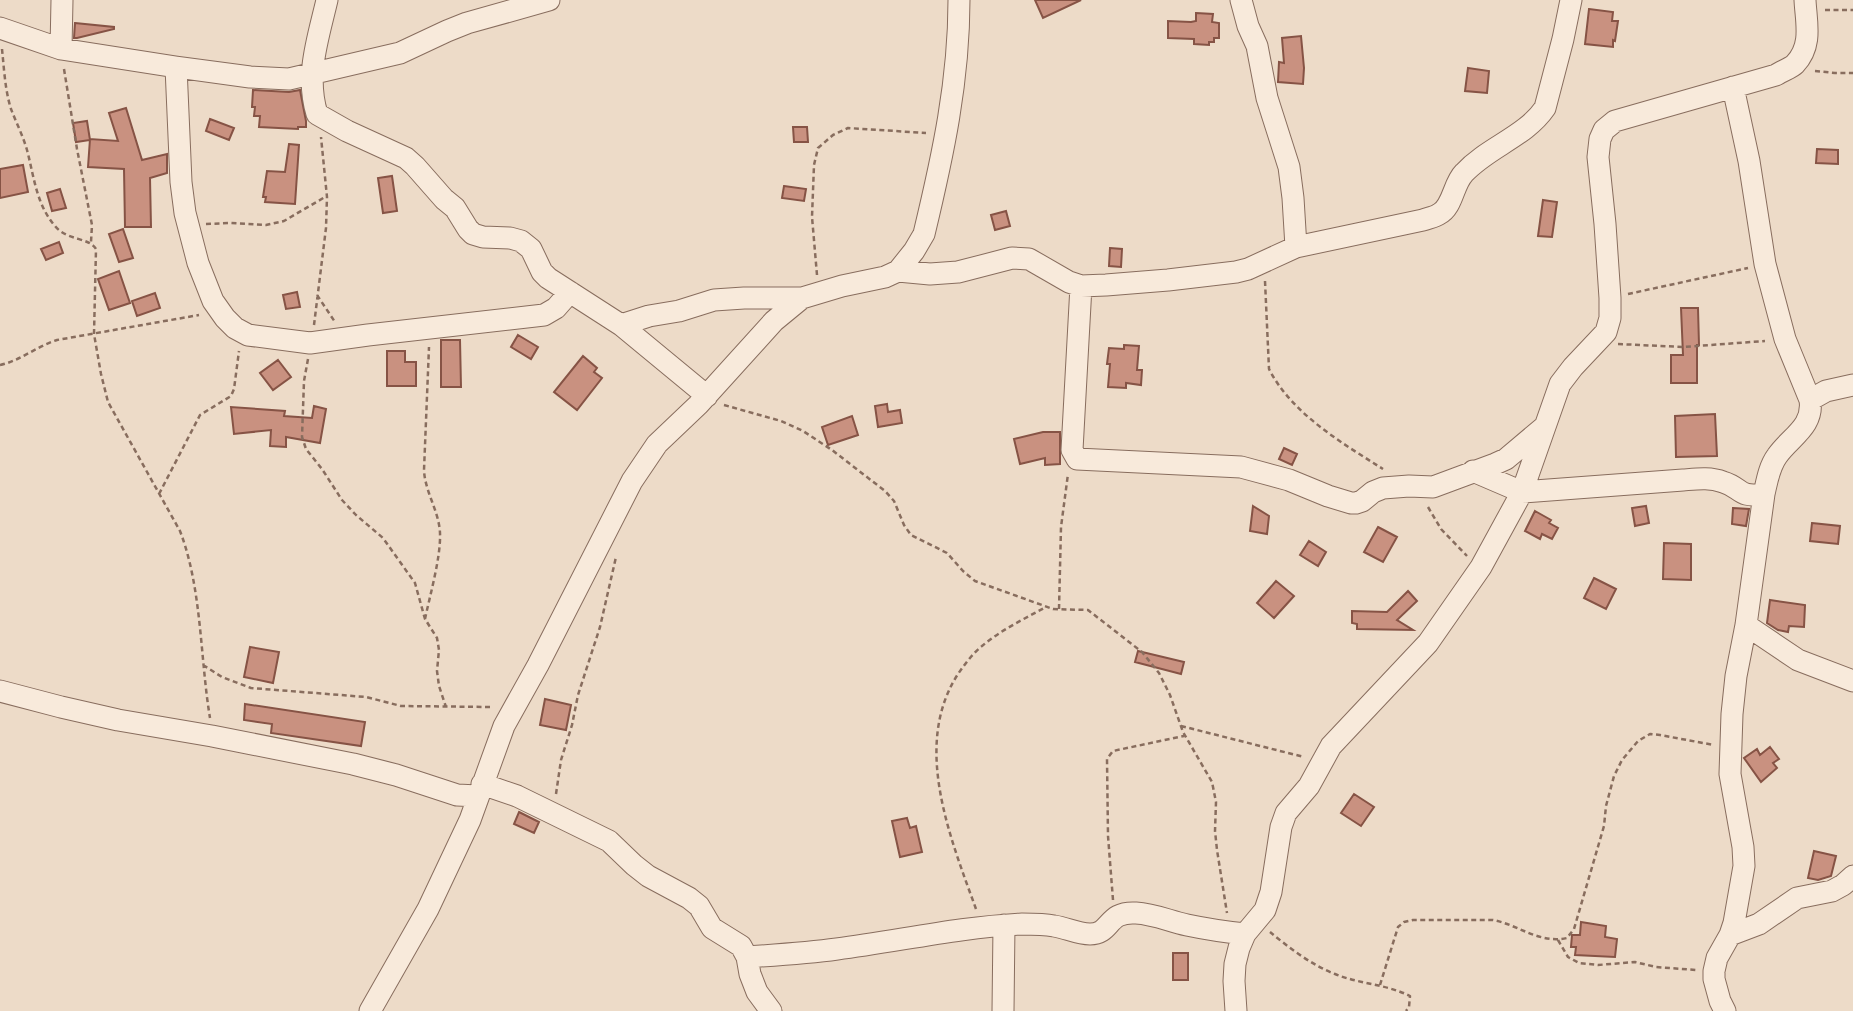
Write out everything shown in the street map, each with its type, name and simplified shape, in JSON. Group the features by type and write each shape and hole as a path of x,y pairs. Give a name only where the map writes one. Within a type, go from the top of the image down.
{"street":[{"path":"61,49 62,0"},
{"path":"327,0 311,75 317,114 406,158 455,208 473,234 521,241 531,249 542,272 548,278 621,325 675,368 705,398"},
{"path":"0,28 61,49 176,67 289,79 400,53 467,23 549,0"},
{"path":"621,325 714,300 810,295 885,277 898,271 924,234 952,102 959,41 959,0"},
{"path":"1241,0 1257,46 1269,107 1289,167 1296,247"},
{"path":"898,271 930,274 958,272 1012,258 1029,259 1081,286 1236,272 1296,247 1440,214 1465,171 1527,127 1545,108 1571,0"},
{"path":"1236,1011 1234,981 1239,948 1244,930 1265,909 1271,892 1278,842 1286,813 1309,786 1331,746 1428,643 1480,567 1522,492 1560,384 1606,332 1610,318 1610,298 1598,157 1604,130 1615,121 1776,75 1794,65 1806,46 1808,28 1805,5"},
{"path":"176,67 181,182 188,225 198,263 213,302 235,328 248,335 310,343 544,315 556,308 570,292"},
{"path":"1726,1011 1720,1001 1714,971 1717,958 1730,936 1744,866 1730,774 1736,676 1769,474 1777,456 1809,419 1811,410 1810,400 1786,339 1765,264 1734,87"},
{"path":"1081,286 1072,450 1077,459 1241,467 1289,480 1351,503 1362,501 1383,488 1433,487 1506,459 1546,425"},
{"path":"370,1011 428,909 470,820 504,726 632,481 657,444 705,398 774,321 810,295"},
{"path":"1810,400 1826,391 1853,385"},
{"path":"1473,471 1522,492 1710,479 1722,481 1746,495 1764,494"},
{"path":"1746,625 1798,660 1853,681"},
{"path":"0,691 118,720 353,764 457,795 480,790 517,796 609,841 648,876 699,906 712,928 741,946 757,992 771,1011"},
{"path":"1730,936 1759,924 1797,898 1832,891 1853,876"},
{"path":"747,957 837,950 1004,925 1040,924 1076,933 1098,934 1114,918 1133,913 1155,915 1184,925 1244,930"},
{"path":"1003,1011 1004,925"}],"path":[{"path":"1805,5 1853,10"},
{"path":"0,28 10,106 26,148 42,206 61,233 91,243 96,249 94,334 108,402 180,531 188,554 197,604 204,685 212,736"},
{"path":"61,49 92,225 91,243"},
{"path":"1794,65 1817,71 1853,73"},
{"path":"317,114 327,197 316,314 304,381 302,437 306,449 342,500 383,538 415,583 425,619 437,638 439,687 446,708"},
{"path":"810,295 814,165 818,148 833,135 848,128 946,135"},
{"path":"188,225 266,225 284,221 327,197"},
{"path":"1265,262 1269,369 1275,381 1301,410 1331,435 1414,486 1441,529 1480,567"},
{"path":"1610,298 1765,264"},
{"path":"317,295 345,338"},
{"path":"0,365 45,344 219,310"},
{"path":"425,619 440,534 436,512 424,484 431,328"},
{"path":"159,494 200,415 231,396 241,331"},
{"path":"1597,343 1684,347 1786,339"},
{"path":"705,398 781,421 803,431 832,450 885,491 894,501 911,535 947,553 975,581 1046,607 1088,610 1142,652 1165,684 1181,726 1212,782 1215,793 1216,840 1244,930 1290,949 1335,974 1380,985 1410,996 1406,1011"},
{"path":"1059,609 1061,527 1072,450"},
{"path":"560,817 556,793 557,778 578,695 600,627 618,549"},
{"path":"982,927 944,806 936,744 940,712 949,688 965,664 981,647 1046,607"},
{"path":"203,665 222,677 251,688 366,697 401,706 490,708 519,698"},
{"path":"1181,726 1323,762"},
{"path":"1380,985 1398,926 1404,922 1493,920 1546,940 1567,938 1574,929 1604,827 1614,776 1622,760 1637,741 1650,734 1731,748"},
{"path":"1114,918 1108,836 1107,759 1113,751 1186,736"},
{"path":"1558,940 1568,957 1579,963 1598,965 1635,962 1656,967 1714,971"}],"building":[{"path":"1035,0 1081,0 1043,18"},
{"path":"1589,9 1613,12 1612,21 1618,21 1613,47 1585,44"},
{"path":"1196,13 1213,14 1212,22 1219,23 1219,38 1214,38 1214,42 1209,42 1209,45 1194,44 1194,39 1168,38 1168,21 1196,21"},
{"path":"75,23 114,27 114,29 74,38"},
{"path":"1301,36 1303,84 1278,82 1279,62 1284,63 1282,38"},
{"path":"1468,68 1489,71 1487,93 1465,91"},
{"path":"253,90 300,90 306,127 259,127 260,116 254,116 255,107 252,107"},
{"path":"126,108 142,160 167,154 167,173 150,178 151,227 125,227 124,169 88,167 90,139 118,141 109,113"},
{"path":"210,119 234,128 229,140 206,131"},
{"path":"87,121 90,140 76,142 73,123"},
{"path":"793,127 807,127 808,142 794,142"},
{"path":"289,144 299,145 295,204 265,202 266,197 263,197 267,171 285,172"},
{"path":"1817,149 1838,150 1838,164 1816,163"},
{"path":"23,165 28,192 0,198 0,169"},
{"path":"392,176 397,211 383,213 378,178"},
{"path":"784,186 806,189 804,201 782,198"},
{"path":"60,189 66,208 52,211 47,193"},
{"path":"1543,200 1557,202 1552,237 1538,236"},
{"path":"1006,211 1010,226 995,230 991,215"},
{"path":"123,229 133,258 119,262 109,234"},
{"path":"59,242 63,253 46,260 41,249"},
{"path":"1110,248 1122,249 1121,267 1109,266"},
{"path":"119,271 130,303 109,310 98,279"},
{"path":"297,292 300,307 286,309 283,295"},
{"path":"155,293 160,308 137,316 132,301"},
{"path":"1681,308 1698,308 1697,383 1671,383 1671,355 1683,355"},
{"path":"518,335 538,347 531,359 511,347"},
{"path":"441,340 460,340 461,387 441,387"},
{"path":"1124,345 1139,346 1137,370 1142,370 1141,385 1126,383 1126,388 1108,387 1109,348 1124,349"},
{"path":"387,351 405,351 405,362 416,362 416,386 387,386"},
{"path":"583,356 597,368 594,372 602,378 577,410 554,392"},
{"path":"278,360 291,377 273,390 260,373"},
{"path":"887,404 888,412 900,410 902,423 878,427 875,406"},
{"path":"314,406 326,409 320,443 286,437 286,447 270,446 271,430 234,434 231,407 285,411 284,416 312,418"},
{"path":"1715,414 1717,456 1676,457 1675,416"},
{"path":"852,416 858,435 828,445 822,427"},
{"path":"1043,432 1060,432 1060,464 1045,465 1045,458 1020,464 1014,439"},
{"path":"1284,448 1297,454 1292,465 1279,459"},
{"path":"1253,506 1269,516 1267,534 1250,531"},
{"path":"1646,506 1649,523 1635,526 1632,508"},
{"path":"1733,508 1749,509 1746,526 1732,524"},
{"path":"1535,511 1551,520 1549,523 1558,528 1552,539 1542,534 1540,539 1525,531"},
{"path":"1812,523 1840,526 1838,544 1810,541"},
{"path":"1378,527 1397,537 1383,562 1364,552"},
{"path":"1309,541 1326,552 1318,566 1300,555"},
{"path":"1664,543 1691,544 1691,580 1663,579"},
{"path":"1594,578 1616,589 1606,609 1584,598"},
{"path":"1276,581 1294,596 1274,618 1257,603"},
{"path":"1408,591 1417,601 1397,620 1413,630 1357,629 1357,624 1352,623 1352,611 1387,612"},
{"path":"1770,600 1805,605 1804,627 1789,626 1788,632 1778,630 1767,623"},
{"path":"250,647 279,652 273,683 244,677"},
{"path":"1138,651 1184,662 1181,674 1135,662"},
{"path":"545,699 571,705 566,730 540,725"},
{"path":"245,704 365,722 361,746 271,733 272,724 244,720"},
{"path":"1770,747 1779,759 1773,763 1777,768 1761,782 1744,758 1757,749 1760,755"},
{"path":"1354,794 1374,807 1361,826 1341,813"},
{"path":"519,812 539,822 534,833 514,824"},
{"path":"907,818 910,828 916,826 922,852 900,857 892,821"},
{"path":"1814,851 1836,856 1831,876 1818,880 1808,878"},
{"path":"1581,922 1606,926 1605,937 1617,939 1615,957 1575,955 1576,947 1571,947 1572,935 1580,935"},
{"path":"1173,953 1188,953 1188,980 1173,980"}]}
